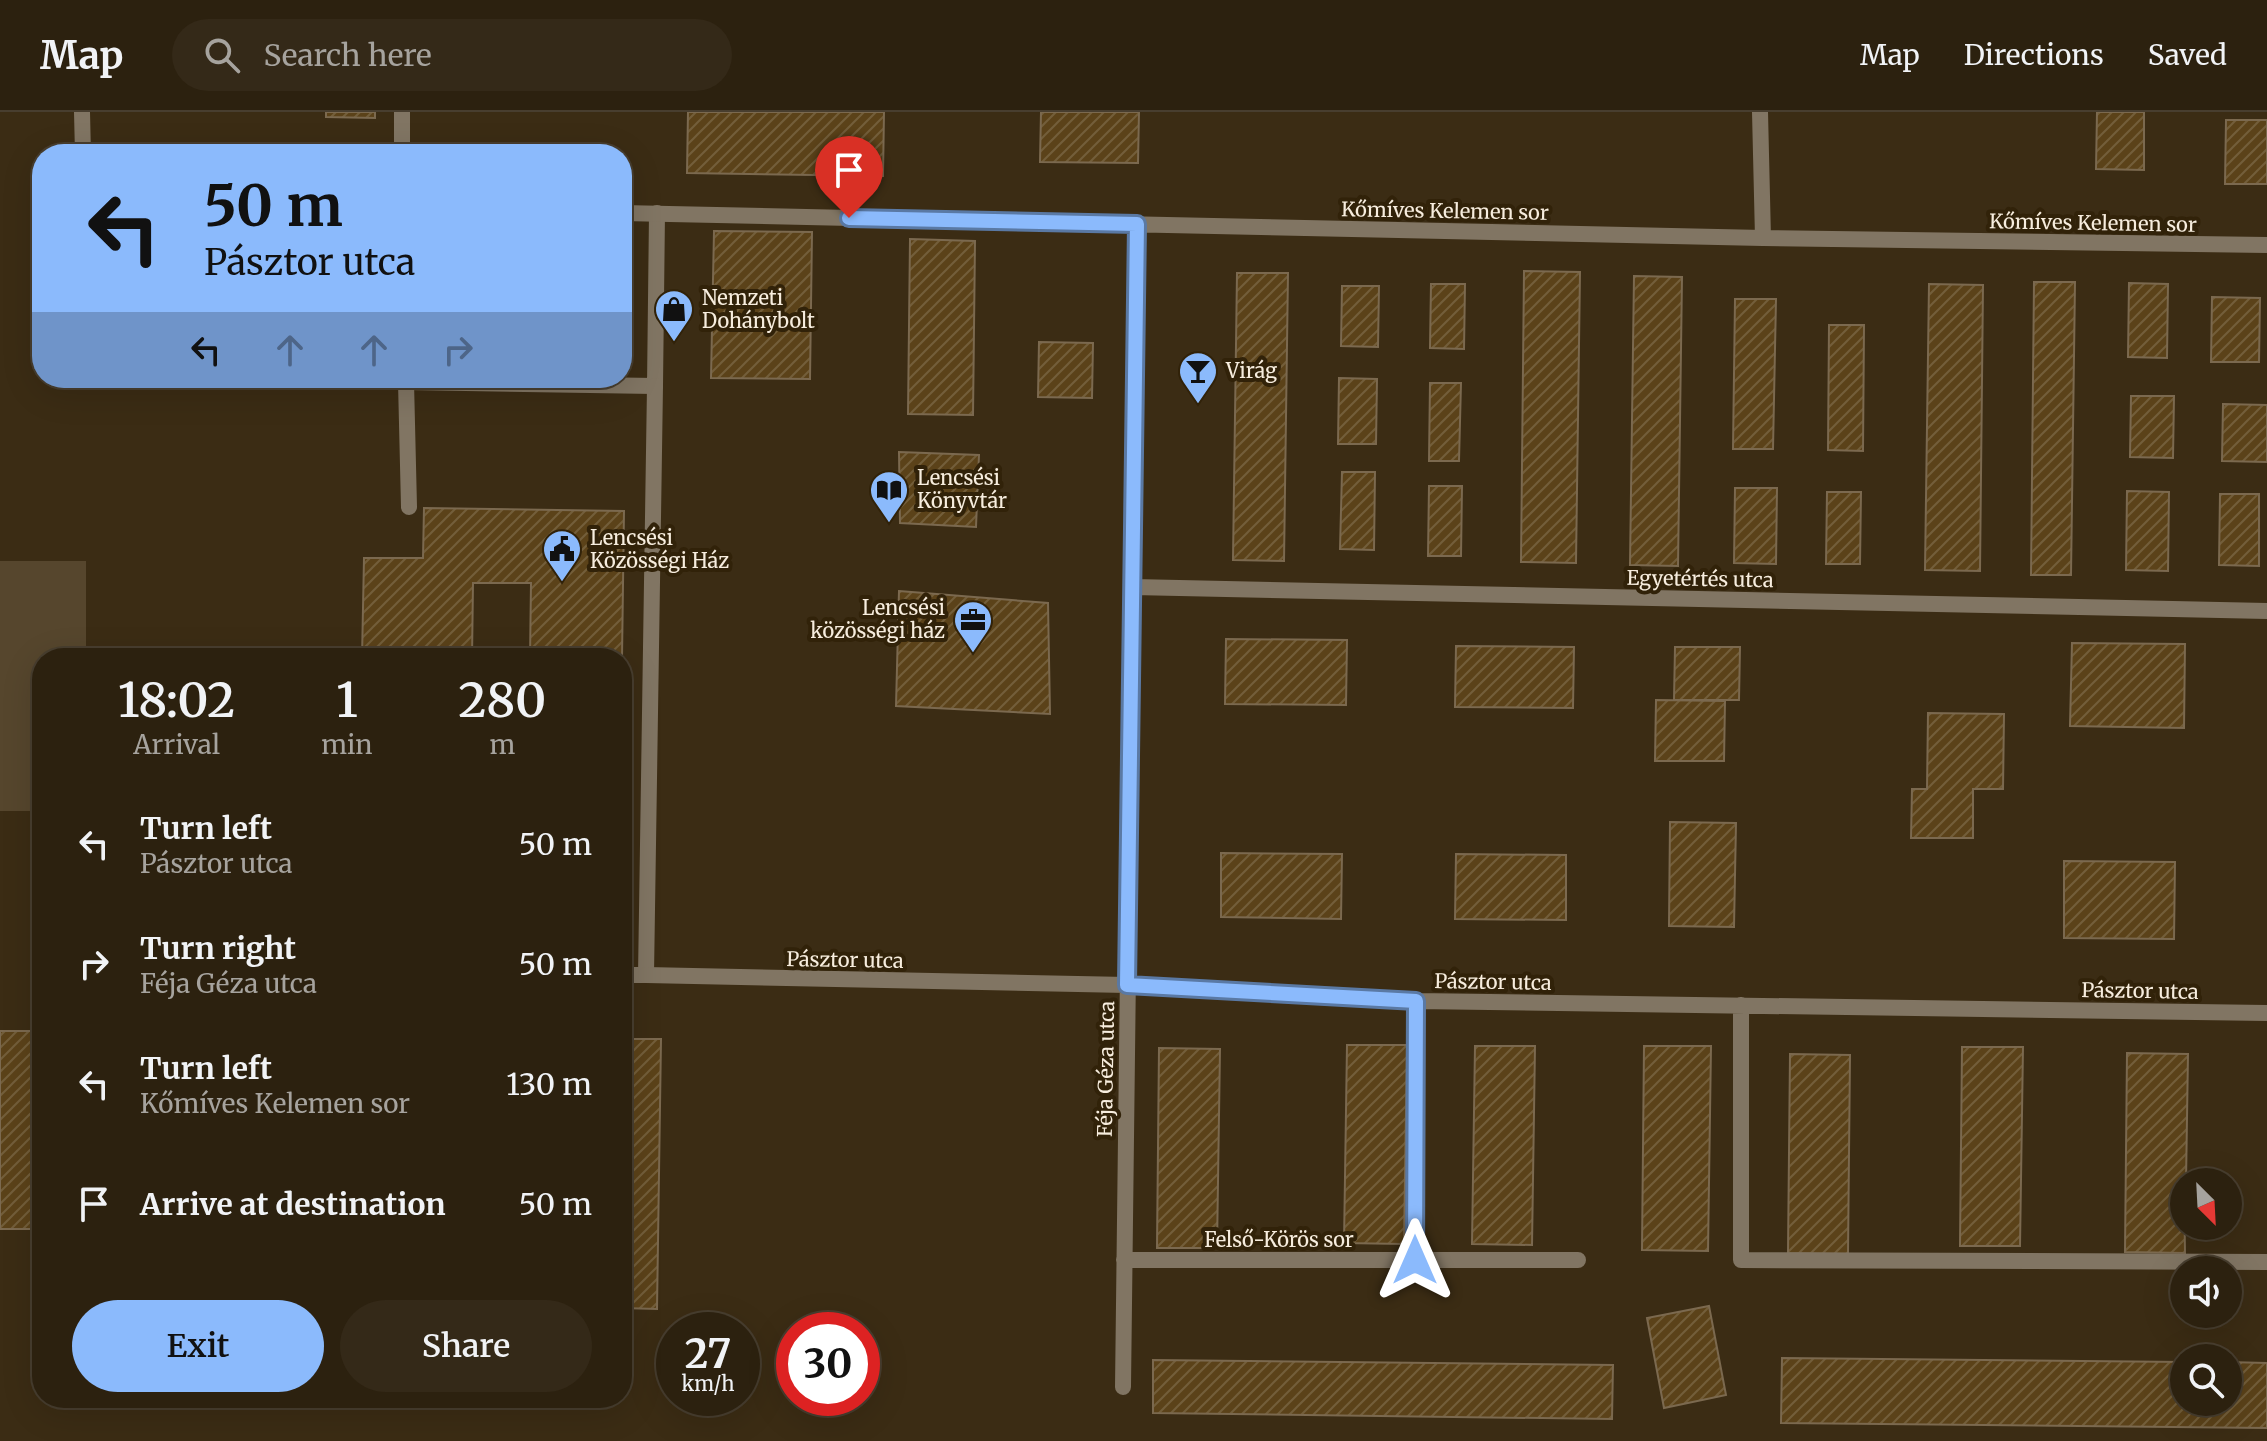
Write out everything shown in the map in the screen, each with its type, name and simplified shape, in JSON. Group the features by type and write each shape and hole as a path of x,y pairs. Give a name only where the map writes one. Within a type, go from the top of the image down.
{"street":[{"path":"82,112 83,144"},
{"path":"402,112 402,144"},
{"path":"1760,112 1763,238"},
{"name":"Kőmíves Kelemen sor","path":"632,213 1763,238 2267,245"},
{"path":"646,975 657,213"},
{"name":"Féja Géza utca","path":"1123,1387 1137,224"},
{"path":"632,385 655,386"},
{"path":"406,388 409,507"},
{"name":"Egyetértés utca","path":"1133,587 2267,611"},
{"name":"Pásztor utca","path":"632,975 1127,985 1416,1001 2267,1013"},
{"path":"1415,1260 1416,1001"},
{"path":"1741,1005 1741,1260 2267,1262"},
{"name":"Felső-Körös sor","path":"1124,1260 1578,1260"}],"shaded area":[{"path":"0,561 86,561 86,648 32,648 32,811 0,811"}],"building":[{"path":"326,112 375,112 375,118 326,117"},
{"path":"688,112 884,112 883,176 687,173"},
{"path":"1041,112 1139,112 1138,163 1040,162"},
{"path":"2097,112 2144,112 2144,170 2096,169"},
{"path":"2226,120 2267,120 2267,184 2225,184"},
{"path":"714,231 812,232 810,379 711,378"},
{"path":"910,239 975,241 973,415 908,414"},
{"path":"1524,271 1580,272 1576,563 1521,562"},
{"path":"1237,273 1288,273 1284,561 1233,560"},
{"path":"1634,276 1682,277 1678,566 1630,565"},
{"path":"2034,282 2075,282 2071,575 2031,575"},
{"path":"2129,283 2168,284 2167,358 2128,357"},
{"path":"1431,284 1465,284 1464,349 1430,348"},
{"path":"1929,284 1983,285 1980,571 1925,570"},
{"path":"1342,286 1379,286 1378,347 1341,346"},
{"path":"2212,297 2260,298 2259,362 2211,362"},
{"path":"1735,299 1776,299 1773,449 1733,449"},
{"path":"1829,325 1864,325 1863,451 1828,450"},
{"path":"1039,342 1093,343 1092,398 1038,397"},
{"path":"1339,378 1377,379 1376,444 1338,444"},
{"path":"1430,383 1461,383 1459,461 1429,461"},
{"path":"2131,396 2174,396 2173,458 2130,457"},
{"path":"2223,404 2267,405 2267,462 2222,461"},
{"path":"899,452 979,455 976,527 900,523"},
{"path":"1342,472 1375,472 1374,550 1340,549"},
{"path":"1429,486 1462,486 1461,556 1428,556"},
{"path":"1735,488 1777,488 1776,564 1734,563"},
{"path":"2127,491 2169,492 2168,571 2126,570"},
{"path":"1827,492 1861,492 1860,564 1826,564"},
{"path":"2220,494 2259,494 2259,566 2219,565"},
{"name":"Lencsési Közösségi Ház","path":"424,508 624,511 622,648 530,648 531,583 473,583 472,648 362,648 364,558 423,558"},
{"name":"Lencsési közösségi ház","path":"899,591 1048,603 1050,714 896,706"},
{"path":"1226,639 1347,640 1346,705 1225,704"},
{"path":"2072,643 2185,644 2184,728 2070,726"},
{"path":"1456,646 1574,647 1573,708 1455,707"},
{"path":"1675,647 1740,647 1739,700 1674,700"},
{"path":"1656,700 1725,701 1724,761 1655,761"},
{"path":"1928,713 2004,714 2003,789 1973,789 1973,838 1911,838 1912,789 1927,789"},
{"path":"1670,822 1736,823 1734,927 1669,926"},
{"path":"1221,853 1342,854 1341,919 1221,917"},
{"path":"1456,854 1566,855 1566,920 1455,919"},
{"path":"2064,861 2175,862 2174,939 2064,938"},
{"path":"0,1031 32,1031 32,1229 0,1229"},
{"path":"632,1039 661,1039 657,1309 632,1308"},
{"path":"1347,1045 1407,1045 1404,1244 1344,1243"},
{"path":"1475,1046 1535,1046 1532,1245 1472,1244"},
{"path":"1644,1046 1711,1046 1708,1251 1642,1250"},
{"path":"1962,1047 2023,1047 2020,1246 1960,1246"},
{"path":"1159,1048 1220,1049 1217,1248 1157,1248"},
{"path":"2127,1053 2188,1054 2186,1168 2170,1168 2170,1240 2185,1240 2185,1253 2125,1252"},
{"path":"1790,1054 1850,1055 1848,1254 1788,1253"},
{"path":"1709,1306 1726,1395 1664,1408 1647,1318"},
{"path":"1782,1358 2170,1362 2170,1416 2242,1416 2242,1362 2267,1363 2267,1428 1781,1423"},
{"path":"1153,1360 1613,1365 1612,1419 1153,1413"}],"place":[{"name":"Nemzeti Dohánybolt","path":"674,343"},
{"name":"Virág","path":"1198,405"},
{"name":"Lencsési Könyvtár","path":"889,524"},
{"name":"Lencsési Közösségi Ház","path":"562,583"},
{"name":"Lencsési közösségi ház","path":"973,654"}],"route":[{"path":"849,218 1137,224 1127,985 1416,1001 1415,1260"}]}
